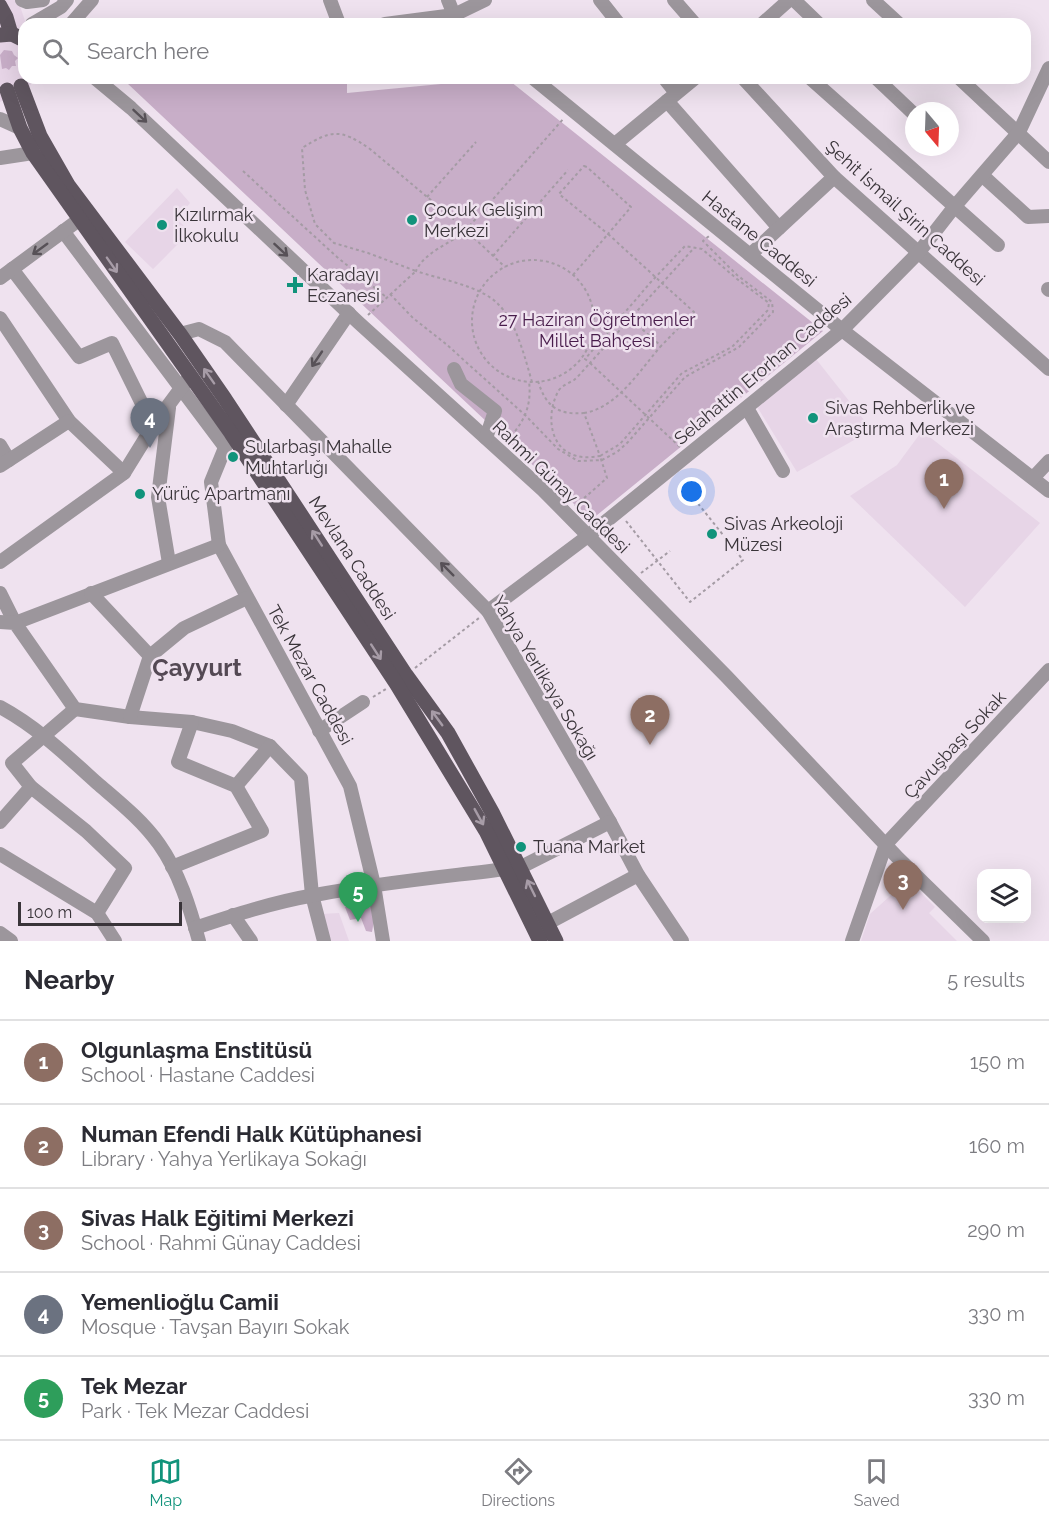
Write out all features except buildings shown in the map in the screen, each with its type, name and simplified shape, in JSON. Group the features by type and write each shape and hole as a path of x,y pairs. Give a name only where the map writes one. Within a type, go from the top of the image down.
{"main road":[{"path":"0,6 14,34"},
{"name":"Mevlana Caddesi","path":"10,87 20,128 33,153 190,376 228,440 401,679 448,733 513,868 540,941"},
{"name":"Mevlana Caddesi","path":"10,87 68,185 180,334 225,399 401,679"},
{"name":"Mevlana Caddesi","path":"513,868 548,923 556,941"}],"street":[{"path":"22,0 27,2 43,0"},
{"path":"42,18 67,0"},
{"path":"76,18 92,0"},
{"path":"330,0 337,18"},
{"path":"448,0 454,15 458,18"},
{"path":"431,18 454,15 485,0"},
{"path":"600,0 614,18"},
{"path":"674,0 690,18"},
{"path":"873,0 892,18"},
{"path":"768,18 784,2 809,18"},
{"name":"Selahattin Erorhan Caddesi","path":"488,610 588,537 842,330 919,252 1019,132 1049,68"},
{"name":"Rahmi Günay Caddesi","path":"110,84 359,323 566,514 727,677 898,858 983,941"},
{"name":"Hastane Caddesi","path":"541,84 842,330 1049,491"},
{"path":"667,84 672,97 778,228"},
{"path":"615,144 688,84"},
{"name":"Şehit İsmail Şirin Caddesi","path":"749,84 834,177 1049,369"},
{"path":"817,84 998,245"},
{"path":"882,84 905,105"},
{"path":"966,84 1049,162"},
{"path":"0,119 20,128"},
{"path":"0,158 33,153"},
{"path":"983,176 1028,218 1049,216"},
{"path":"750,255 834,177"},
{"path":"0,278 80,219"},
{"path":"63,231 181,390 228,440"},
{"path":"12,269 79,357 112,343 153,426"},
{"path":"286,405 349,313"},
{"path":"0,318 69,421 124,473"},
{"name":"Yahya Yerlikaya Sokağı","path":"180,334 199,329 225,342 488,610 638,875 682,941"},
{"path":"454,369 461,384 495,411 486,438"},
{"path":"0,562 124,473 153,426 190,376"},
{"path":"169,406 158,497 169,563"},
{"path":"747,408 783,471"},
{"path":"0,445 5,463 69,421"},
{"name":"Tek Mezar Caddesi","path":"228,440 211,482 219,545 350,786 374,885 383,941"},
{"path":"1033,478 1049,461"},
{"path":"0,622 15,623 219,545"},
{"path":"0,593 15,623 75,709 130,717 192,722 232,731 270,746 302,778 312,895 324,941"},
{"path":"92,594 150,656"},
{"path":"130,717 150,656 184,628 247,598"},
{"name":"Çavuşbaşı Sokak","path":"886,844 1049,670"},
{"path":"319,731 363,702"},
{"path":"0,707 44,735 142,822 160,845 172,867 186,899 197,935 233,915 312,895 513,868 610,822"},
{"path":"75,709 12,763 31,787 86,831 125,868 97,913"},
{"path":"172,867 262,831 236,786 178,762 192,722"},
{"path":"236,786 270,746"},
{"path":"0,822 31,787"},
{"path":"852,941 886,844"},
{"path":"0,854 97,913 115,941"},
{"path":"548,923 638,875"},
{"path":"233,915 250,941"},
{"path":"0,933 11,941"}],"path":[{"path":"359,323 416,271 418,266 432,253 458,238 466,230 572,109"},
{"path":"498,449 518,429 526,416 530,392 530,381 519,342 500,305 479,292 334,243 315,224 305,190 302,148 323,135 338,133 360,142 466,230 505,267"},
{"path":"427,197 476,142"},
{"path":"538,381 544,395 553,406 567,414 595,411 609,404 694,312 608,234 559,194 584,166 631,207 608,234 573,275"},
{"path":"492,256 568,170"},
{"path":"243,171 337,257 386,297"},
{"path":"390,294 413,318 446,344 526,416 558,449 578,461 602,460 617,452 628,442 685,377 739,347 773,312 772,302 737,275 703,241 716,228"},
{"path":"583,358 591,338 593,315 585,290 573,275 556,264 524,261 505,267 491,276 479,292 472,317 473,333 478,349 498,371 512,378 530,381 561,375 583,358 685,246 702,249 769,303 768,310 732,347 682,373 620,444 600,456 576,456 562,447 554,435 551,426 553,406 560,388 574,379 590,363 694,248"},
{"path":"625,314 661,346"},
{"path":"583,358 689,455"},
{"path":"566,514 608,478 584,413"},
{"path":"619,512 690,602 743,560 696,501"},
{"path":"632,581 670,551"},
{"path":"363,702 401,679 488,610"}],"shaded area":[{"path":"0,0 18,0 24,18 18,18 18,84 31,84 29,88 0,102"},
{"name":"Kızılırmak İlkokulu","path":"177,188 190,203 177,219 190,232 153,269 125,242"},
{"name":"Sivas Rehberlik ve Araştırma Merkezi","path":"816,359 872,430 797,472 756,405"},
{"path":"922,431 1040,523 965,607 850,496 897,465"},
{"path":"908,880 935,907 929,913 957,941 861,941 870,914"},
{"path":"339,913 349,941 328,941 321,914"}],"green space":[{"path":"4,50 12,51 18,58 15,61 16,66 12,66 9,70 2,69 0,55"},
{"name":"27 Haziran Öğretmenler Millet Bahçesi","path":"128,84 347,84 347,93 441,84 514,84 823,331 591,520"},
{"path":"367,897 373,914 372,932 366,931 361,918 350,920 345,907"}],"place":[{"name":"Çocuk Gelişim Merkezi","path":"412,220"},
{"name":"Kızılırmak İlkokulu","path":"162,225"},
{"name":"Karadayı Eczanesi","path":"295,285"},
{"name":"Sivas Rehberlik ve Araştırma Merkezi","path":"813,418"},
{"name":"Yemenlioğlu Camii","path":"150,448"},
{"name":"Sularbaşı Mahalle Muhtarlığı","path":"233,457"},
{"name":"Yürüç Apartmanı","path":"140,494"},
{"name":"Olgunlaşma Enstitüsü","path":"944,509"},
{"name":"Sivas Arkeoloji Müzesi","path":"712,534"},
{"name":"Numan Efendi Halk Kütüphanesi","path":"650,745"},
{"name":"Tuana Market","path":"521,847"},
{"name":"Sivas Halk Eğitimi Merkezi","path":"903,910"},
{"name":"Tek Mezar","path":"358,922"}],"district":[{"name":"Çayyurt","path":"197,668"}]}
